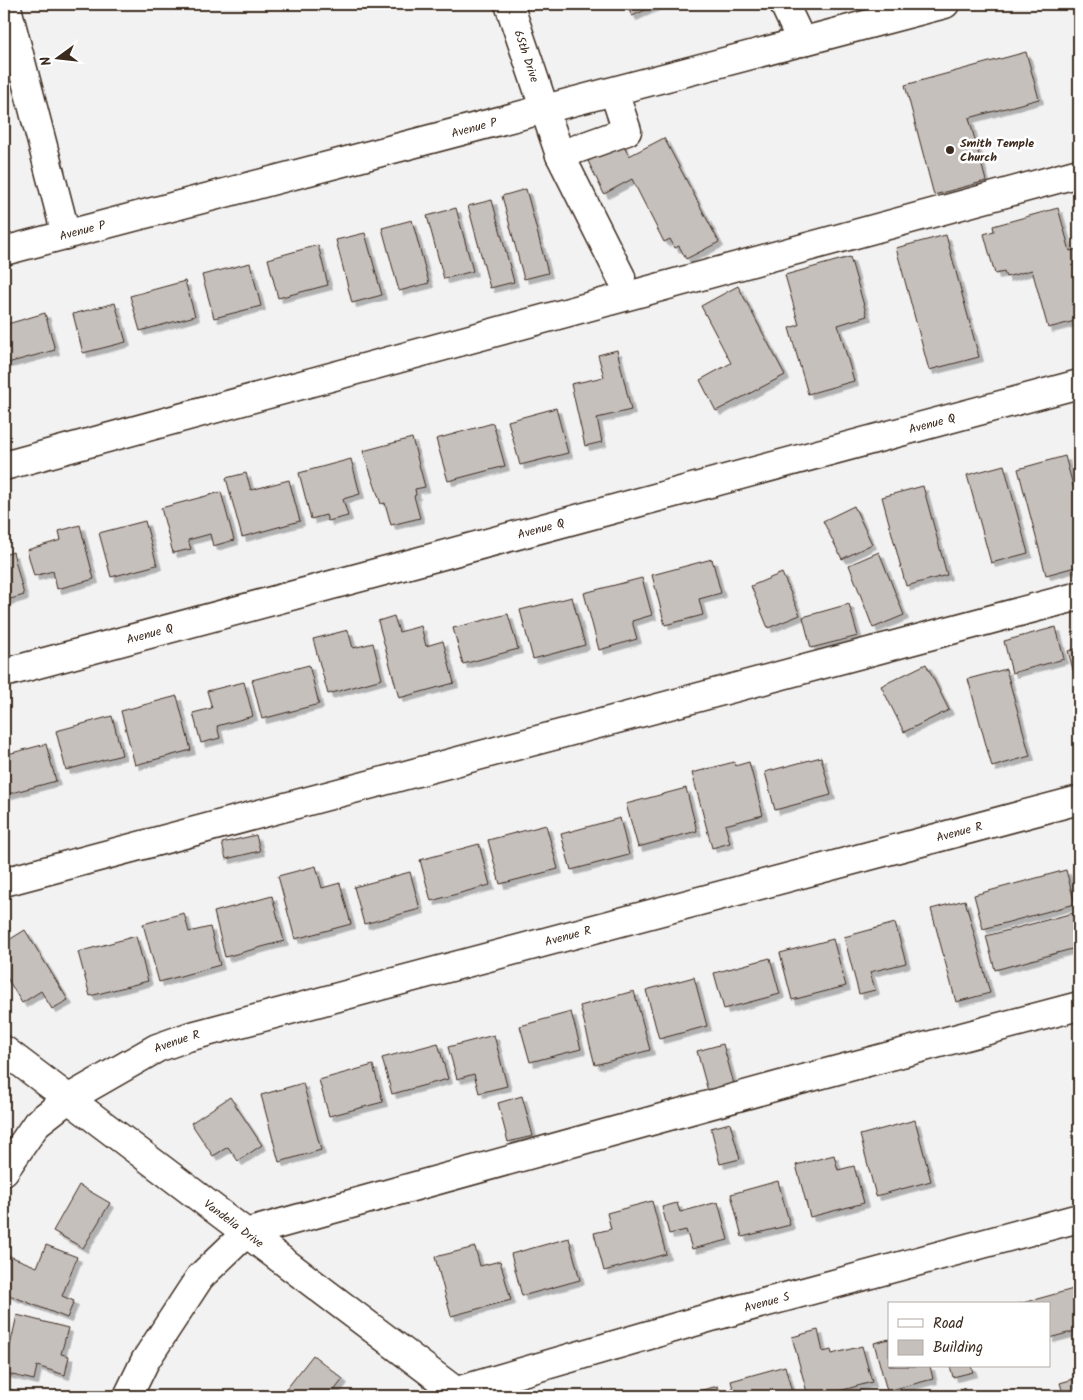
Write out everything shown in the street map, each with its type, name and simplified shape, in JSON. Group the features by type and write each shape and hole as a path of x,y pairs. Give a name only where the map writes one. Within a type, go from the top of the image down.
{"street":[{"path":"6,4 66,235"},
{"name":"65th Drive","path":"509,4 560,156 621,277"},
{"path":"784,4 802,42"},
{"name":"Avenue P","path":"4,251 945,4"},
{"path":"560,156 627,131 614,92"},
{"path":"4,466 1079,173"},
{"name":"Avenue Q","path":"4,672 1079,384"},
{"path":"4,882 1079,596"},
{"name":"Avenue R","path":"4,1170 37,1123 68,1099 157,1048 188,1037 1079,800"},
{"path":"128,1396 145,1361 200,1277 246,1233 781,1085 1079,1006"},
{"name":"Vandelia Drive","path":"4,1050 246,1233 453,1395"},
{"name":"Avenue S","path":"453,1395 711,1317 1079,1218"}],"building":[{"path":"626,4 659,4 632,16"},
{"name":"Smith Temple Church","path":"1026,52 1039,99 969,118 986,181 934,195 905,85"},
{"path":"664,138 719,242 686,259 679,246 675,248 670,239 664,242 632,179 604,194 588,161 622,143 629,156"},
{"path":"526,189 548,273 524,279 502,196"},
{"path":"492,200 514,282 490,288 468,206"},
{"path":"456,208 473,271 444,279 427,216"},
{"path":"1058,208 1070,251 1078,249 1079,253 1079,320 1048,328 1032,270 1006,277 1004,272 995,274 984,234 994,231 993,226"},
{"path":"412,220 429,283 399,291 382,228"},
{"path":"365,233 382,295 352,303 336,240"},
{"path":"946,235 979,357 929,370 896,248"},
{"path":"318,245 328,285 278,298 268,259"},
{"path":"850,257 867,316 838,325 854,381 808,394 789,328 799,325 785,275"},
{"path":"250,263 261,306 214,318 202,275"},
{"path":"185,281 195,316 140,331 130,296"},
{"path":"738,286 785,375 716,411 700,380 731,363 701,306"},
{"path":"115,303 126,342 83,353 73,314"},
{"path":"45,313 55,350 4,364 4,325"},
{"path":"617,350 631,410 597,418 602,442 585,446 571,384 604,377 598,355"},
{"path":"556,408 568,453 520,465 508,421"},
{"path":"493,423 505,466 448,481 436,439"},
{"path":"412,438 425,487 415,489 416,495 414,496 420,518 391,525 385,503 381,504 363,451"},
{"path":"1065,456 1079,508 1079,566 1046,575 1018,469"},
{"path":"351,459 360,494 343,499 348,516 328,521 326,515 311,519 299,473"},
{"path":"1004,465 1028,553 991,563 967,475"},
{"path":"246,473 251,490 289,480 300,521 242,537 226,478"},
{"path":"923,486 947,575 906,586 882,497"},
{"path":"221,492 234,540 213,546 210,534 188,540 191,549 173,553 161,508"},
{"path":"854,506 872,544 842,559 823,521"},
{"path":"145,521 157,565 111,577 99,533"},
{"path":"80,525 94,579 57,589 53,571 34,576 27,550 61,540 59,531"},
{"path":"13,552 24,595 4,601 4,555"},
{"path":"879,552 904,615 873,628 849,565"},
{"path":"712,559 721,593 699,599 703,615 665,625 652,575"},
{"path":"782,573 800,615 768,628 751,586"},
{"path":"642,578 652,615 632,621 637,639 599,650 584,593"},
{"path":"572,597 585,645 533,659 520,610"},
{"path":"849,604 858,636 811,648 803,617"},
{"path":"508,614 518,649 463,664 453,628"},
{"path":"394,616 399,632 421,626 426,646 443,641 454,683 399,698 378,621"},
{"path":"1056,627 1064,659 1012,673 1004,641"},
{"path":"348,630 353,648 373,643 382,679 328,694 313,639"},
{"path":"1079,648 1079,692 1068,651"},
{"path":"926,664 949,710 904,732 881,686"},
{"path":"309,665 319,704 262,719 252,680"},
{"path":"1006,669 1030,756 992,767 968,679"},
{"path":"244,682 253,716 217,726 220,738 201,743 193,713 212,708 207,691"},
{"path":"177,696 191,750 135,765 121,711"},
{"path":"112,716 122,755 66,770 56,731"},
{"path":"46,744 56,781 4,795 4,755"},
{"path":"821,757 831,795 775,810 765,772"},
{"path":"734,762 735,766 749,762 763,815 725,825 730,843 712,848 692,773"},
{"path":"686,788 697,831 638,847 626,804"},
{"path":"620,818 629,855 571,870 561,834"},
{"path":"546,825 558,869 500,884 488,840"},
{"path":"256,835 260,851 226,859 222,843"},
{"path":"479,844 490,885 431,901 420,860"},
{"path":"316,866 322,888 340,883 351,924 295,939 278,876"},
{"path":"1066,870 1075,904 983,929 974,895"},
{"path":"410,872 420,909 364,924 354,887"},
{"path":"272,896 284,941 225,957 214,912"},
{"path":"965,900 990,993 956,1002 931,909"},
{"path":"1077,912 1079,947 995,970 986,936"},
{"path":"184,913 189,932 210,927 220,965 159,982 143,924"},
{"path":"895,923 906,963 870,972 875,990 859,994 844,937"},
{"path":"25,930 68,1000 52,1009 41,991 22,1003 4,973 4,943"},
{"path":"136,936 148,981 90,996 78,952"},
{"path":"833,939 846,986 792,1000 780,953"},
{"path":"770,958 780,994 724,1009 714,973"},
{"path":"694,977 707,1026 659,1039 646,990"},
{"path":"634,991 650,1050 595,1065 580,1006"},
{"path":"571,1012 581,1049 530,1062 520,1026"},
{"path":"494,1035 507,1086 479,1093 474,1074 457,1079 448,1047"},
{"path":"438,1043 448,1079 392,1094 382,1058"},
{"path":"723,1044 734,1084 708,1091 697,1051"},
{"path":"373,1065 383,1102 329,1116 319,1080"},
{"path":"303,1083 321,1150 279,1162 261,1095"},
{"path":"522,1096 533,1136 508,1142 498,1103"},
{"path":"230,1097 262,1145 238,1161 228,1147 213,1156 191,1123"},
{"path":"915,1120 931,1181 876,1196 860,1135"},
{"path":"730,1123 740,1159 720,1164 711,1128"},
{"path":"834,1155 838,1170 854,1166 864,1203 810,1217 796,1165"},
{"path":"778,1181 790,1225 742,1237 731,1194"},
{"path":"79,1185 110,1203 83,1248 53,1231"},
{"path":"652,1201 666,1254 604,1271 594,1233 611,1229 607,1213"},
{"path":"718,1202 728,1240 692,1249 686,1230 669,1234 662,1207 677,1203 680,1212"},
{"path":"569,1238 580,1280 522,1296 511,1254"},
{"path":"46,1245 77,1257 62,1296 74,1301 67,1318 4,1293 4,1264 7,1255 37,1267"},
{"path":"475,1247 480,1266 500,1261 511,1300 451,1316 435,1257"},
{"path":"1077,1288 1079,1298 1079,1330 1050,1338 1050,1302 1026,1302"},
{"path":"17,1315 68,1328 61,1354 69,1356 65,1375 37,1366 34,1380 4,1373"},
{"path":"818,1330 823,1352 831,1350 832,1354 862,1346 872,1382 832,1393 833,1396 808,1396 792,1337"},
{"path":"888,1339 888,1368 930,1368 933,1379 887,1391 874,1343"},
{"path":"313,1355 343,1379 330,1396 281,1396"},
{"path":"785,1366 793,1396 735,1396 731,1381"},
{"path":"951,1368 972,1368 973,1372 953,1377"},
{"path":"1077,1378 1079,1396 1064,1396 1060,1383"},
{"path":"718,1386 721,1396 687,1396 687,1394"},
{"path":"4,1388 30,1394 29,1396 4,1396"},
{"path":"964,1388 966,1396 957,1396 956,1390"}],"place":[{"name":"Smith Temple Church","path":"950,150"}]}
